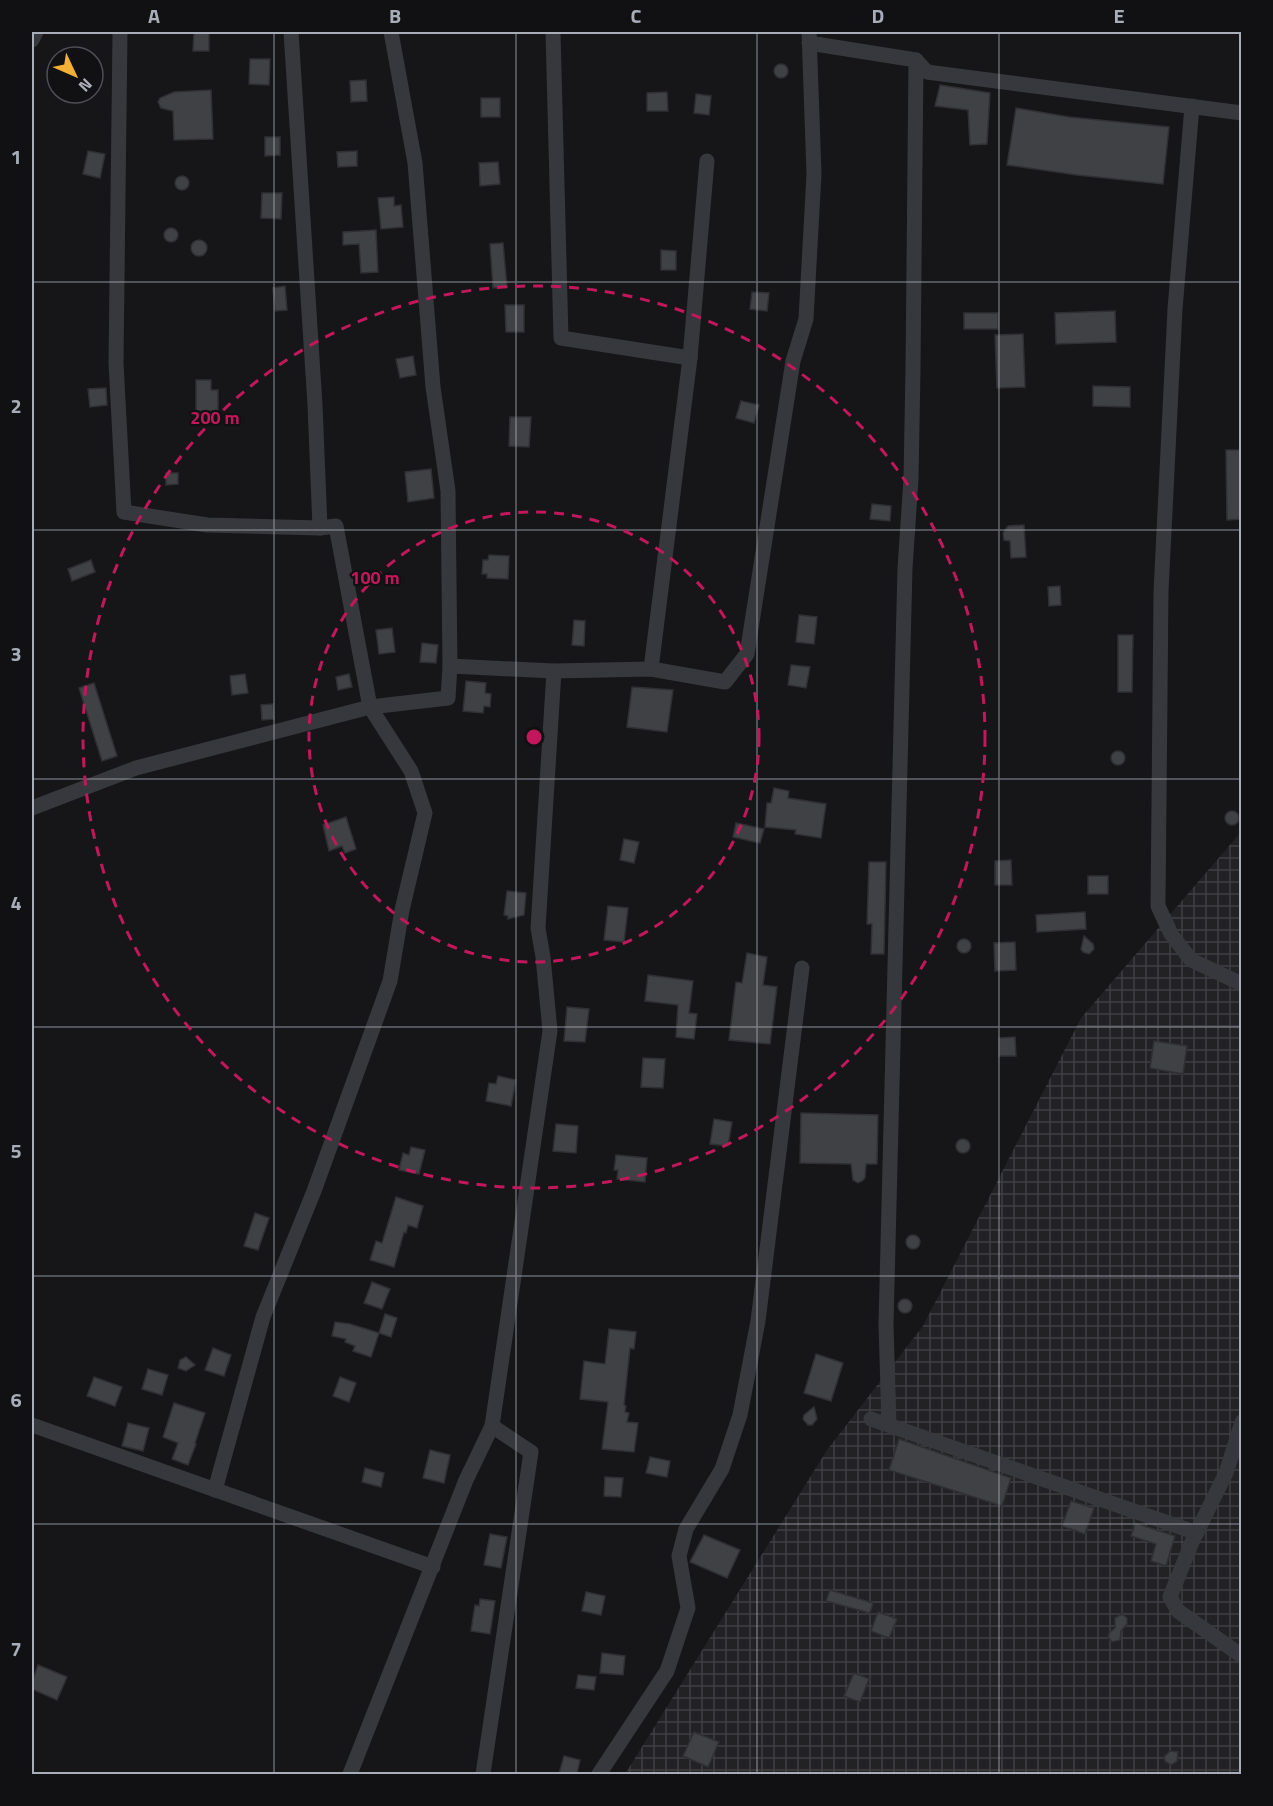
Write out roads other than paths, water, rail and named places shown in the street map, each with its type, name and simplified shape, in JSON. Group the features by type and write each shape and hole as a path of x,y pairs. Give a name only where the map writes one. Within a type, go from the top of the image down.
{"street":[{"path":"32,40 36,32"},
{"path":"120,32 118,39 116,363 124,512 207,525 320,528 336,526 370,707 411,771 425,813 402,910 390,981 314,1191 263,1317 216,1490"},
{"path":"291,32 314,394 320,528"},
{"path":"32,808 136,768 370,707 448,698 450,666 448,491 433,387 415,163 392,32"},
{"path":"553,32 561,338 690,358"},
{"path":"450,666 554,670 651,669 724,682 747,654 793,361 806,319 814,174 809,37 916,60 927,72 1242,113"},
{"path":"889,1425 886,1301 905,568 911,479 916,60"},
{"path":"1192,106 1175,309 1161,592 1158,906 1171,934 1191,960 1242,984"},
{"path":"651,669 690,358 707,161"},
{"path":"350,1774 466,1480 492,1426 550,1031 538,928 554,670"},
{"path":"599,1774 667,1671 688,1608 679,1556 686,1529 722,1469 740,1415 758,1321 802,968"},
{"path":"870,1419 1197,1533"},
{"path":"1242,1422 1226,1473 1170,1597 1178,1611 1242,1656"},
{"path":"32,1425 433,1567"},
{"path":"483,1774 531,1452 492,1426"}]}
